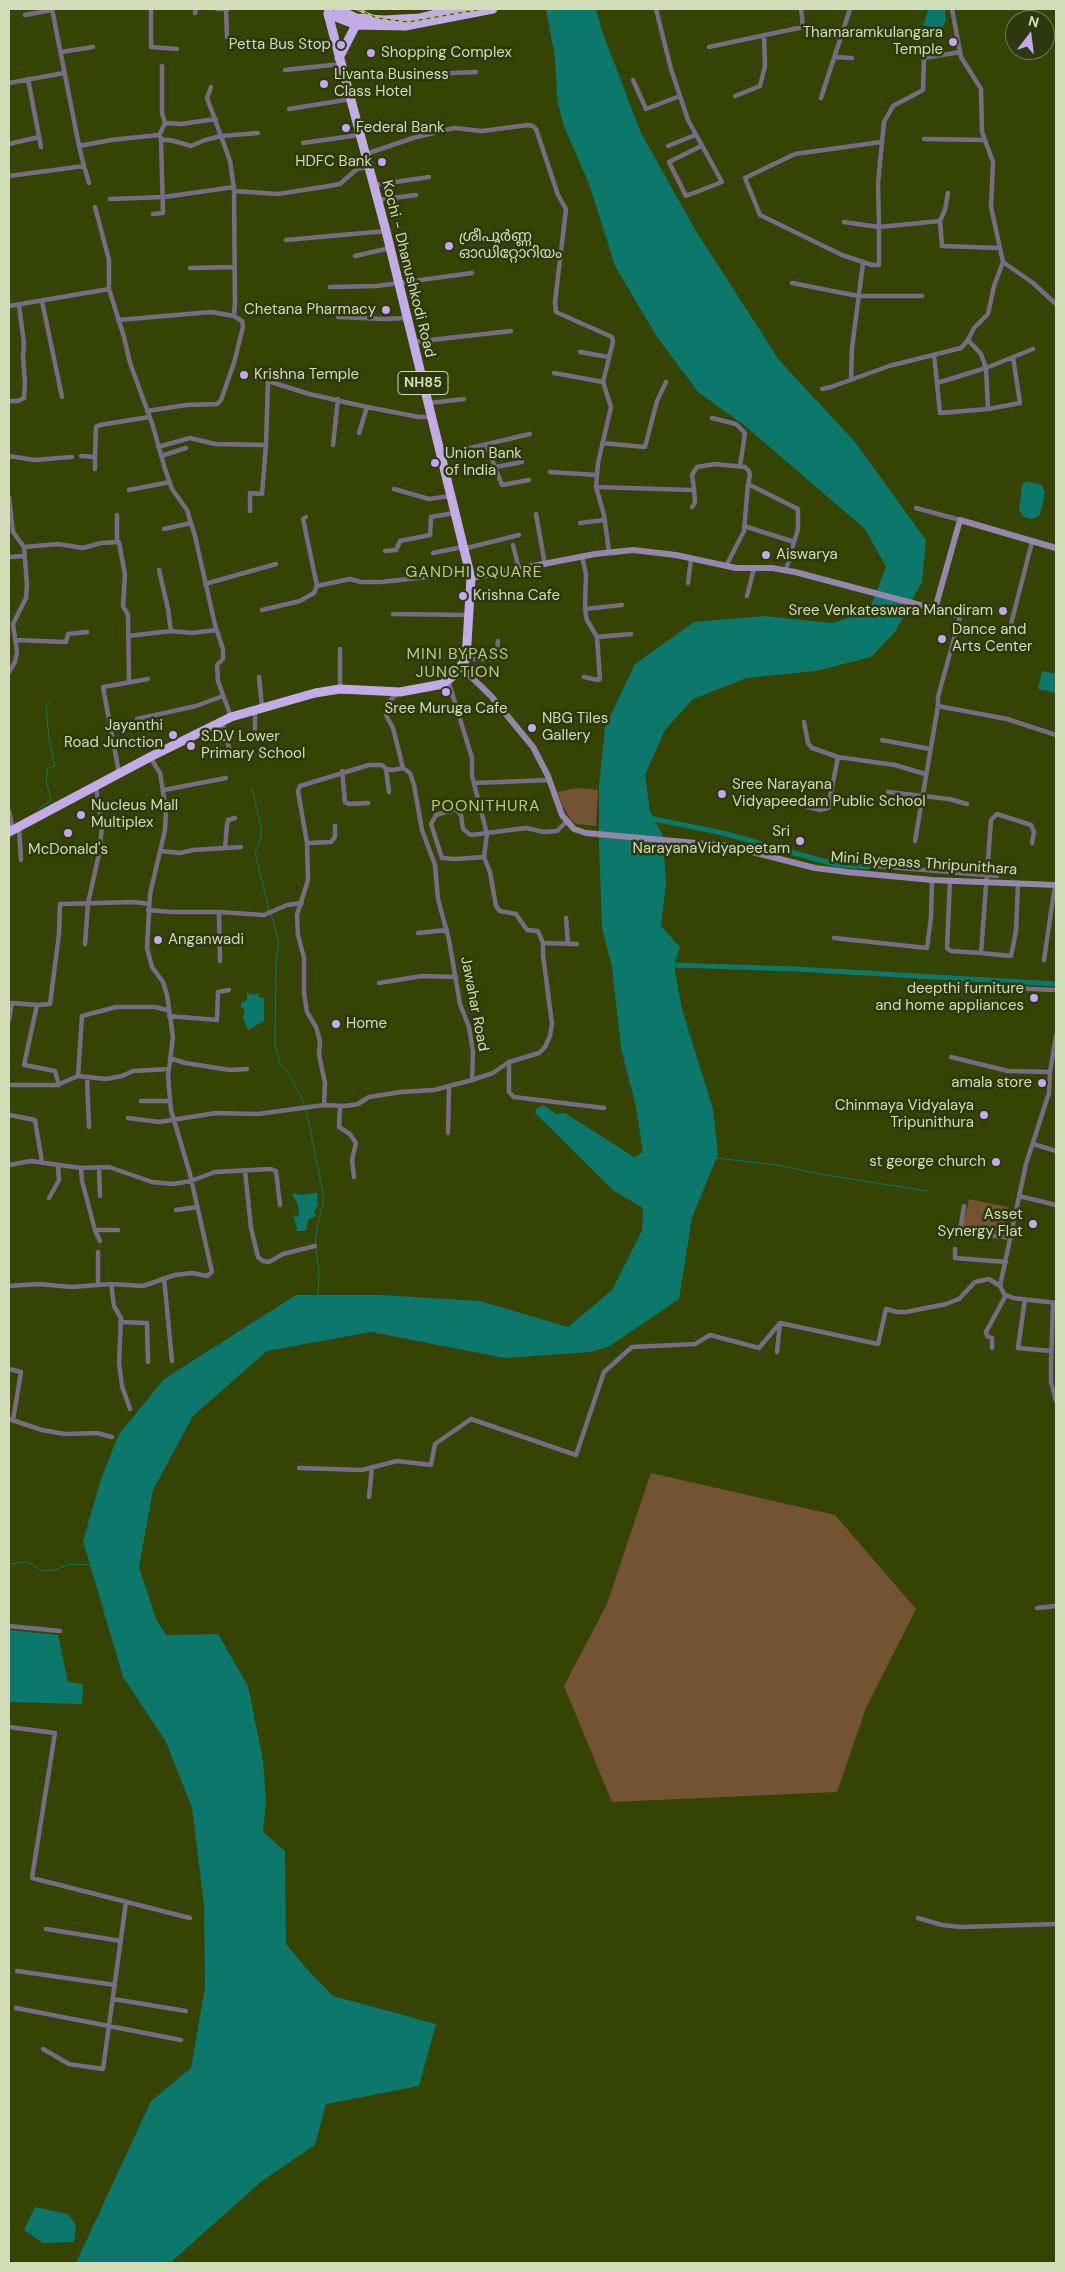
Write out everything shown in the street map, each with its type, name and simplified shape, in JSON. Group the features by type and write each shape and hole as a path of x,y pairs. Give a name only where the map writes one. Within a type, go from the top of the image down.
{"highway":[{"path":"338,9 360,21 404,20 458,9"},
{"path":"328,12 360,21 404,26 494,9"},
{"name":"Kochi - Dhanushkodi Road","path":"328,12 364,154 386,231 439,455 470,574 469,615 463,663"},
{"path":"341,58 360,21"},
{"path":"13,830 150,757 231,717 315,693 340,689 400,692 443,684 463,663"}],"main road":[{"path":"470,574 519,569 609,552 649,551 726,566 786,570 935,610 960,520 1056,548"},
{"path":"463,663 533,747 550,780 562,815 567,821"},
{"name":"Mini Byepass Thripunithara","path":"567,821 574,829 586,833 706,842 815,868 932,880 986,878 1018,884 1056,885"}],"street":[{"path":"25,15 52,9 74,123 89,183"},
{"path":"151,9 151,47 177,49"},
{"path":"217,9 227,9 227,37"},
{"path":"360,21 363,9"},
{"path":"656,9 680,96 701,146 722,182 686,196 669,162 701,146"},
{"path":"709,47 803,27 802,9"},
{"path":"821,98 850,9"},
{"path":"822,389 889,366 961,348 968,340 974,328 988,314 994,286 1003,262 991,207 993,162 982,132 981,89 961,57 952,9"},
{"path":"735,96 760,86 765,66 764,35"},
{"path":"61,52 94,47"},
{"path":"881,142 794,154 745,178 760,215 817,244 863,263 879,265 878,184 884,122 893,106 923,90 924,58 960,52"},
{"path":"835,57 852,58"},
{"path":"285,70 341,58"},
{"path":"154,214 163,213 164,197 160,137 164,124 162,114 162,66"},
{"path":"345,78 476,72"},
{"path":"9,83 64,73"},
{"path":"28,79 41,147"},
{"path":"633,80 646,109 680,96"},
{"path":"211,88 207,98 216,118 230,161 234,189 234,316"},
{"path":"289,110 351,100"},
{"path":"164,124 181,124 216,118"},
{"path":"364,154 448,129 482,131 533,126 536,129 558,195 566,209 555,302 556,312 612,337 613,342 603,382 610,407 602,443 596,487 609,552"},
{"path":"79,146 118,139 160,137 191,146 204,140 222,136 258,133"},
{"path":"303,143 359,135"},
{"path":"668,146 696,135"},
{"path":"9,144 39,137"},
{"path":"924,140 984,140"},
{"path":"9,176 84,166"},
{"path":"110,198 164,197 234,189 278,194 340,184 357,169 368,166"},
{"path":"373,186 429,176"},
{"path":"948,193 945,210 940,221 942,246 1000,248"},
{"path":"377,200 416,194"},
{"path":"95,207 109,260 109,289 130,363 150,417 170,482 187,510 191,523 216,630 223,649 223,659 217,665 218,681 231,717"},
{"path":"844,222 880,227 940,221"},
{"path":"286,240 386,231"},
{"path":"355,256 390,248"},
{"path":"1003,262 1033,283 1056,304"},
{"path":"851,380 858,296 863,263"},
{"path":"190,268 235,267"},
{"path":"330,287 350,288 472,273"},
{"path":"792,283 858,296 922,296"},
{"path":"9,306 19,306 109,289"},
{"path":"42,301 62,397"},
{"path":"9,401 18,401 24,398 24,344 19,306"},
{"path":"118,320 211,312 234,316 242,321 243,326 234,363 221,400 217,404 186,405 147,411"},
{"path":"338,317 407,318"},
{"path":"413,342 512,331"},
{"path":"968,340 981,354 986,368 988,409"},
{"path":"937,383 986,368 1033,349"},
{"path":"580,352 609,356"},
{"path":"934,355 940,413 988,409 1020,403 1013,357"},
{"path":"554,373 603,382"},
{"path":"250,511 250,493 262,494 268,381 309,394 367,407 419,417 430,417"},
{"path":"602,443 645,448 657,401 666,382"},
{"path":"333,445 338,399"},
{"path":"427,403 464,399"},
{"path":"359,433 367,407"},
{"path":"95,470 96,427 150,417"},
{"path":"712,418 736,424 745,433 740,466"},
{"path":"439,455 530,434"},
{"path":"158,447 190,438 215,444 266,445"},
{"path":"486,444 504,486 529,480"},
{"path":"161,456 186,448"},
{"path":"9,456 34,460 72,457"},
{"path":"81,456 94,457"},
{"path":"496,467 522,462"},
{"path":"692,507 695,503 692,476 697,467 715,464 740,466 749,471 744,531 726,566"},
{"path":"550,472 597,475"},
{"path":"129,490 170,482"},
{"path":"748,484 798,509 798,529 786,570"},
{"path":"596,487 694,489"},
{"path":"394,489 428,499 450,496"},
{"path":"9,496 11,532 24,547 27,583 26,598 13,624 17,651 15,662 9,672"},
{"path":"916,508 960,520"},
{"path":"385,551 396,550 400,541 430,535 431,517 454,513"},
{"path":"536,514 545,564"},
{"path":"116,542 117,515"},
{"path":"262,610 300,601 314,593 317,586 303,519 306,517"},
{"path":"580,523 604,520"},
{"path":"164,529 191,523"},
{"path":"744,526 794,542"},
{"path":"433,553 519,535"},
{"path":"24,547 58,544 83,548 102,543 119,542 125,575 123,606 128,615 129,683"},
{"path":"1011,624 1032,542"},
{"path":"513,545 519,569"},
{"path":"9,557 25,556"},
{"path":"582,556 586,574 585,609 587,620 597,637 599,680 584,677"},
{"path":"688,583 691,559"},
{"path":"205,584 276,564"},
{"path":"747,596 754,568"},
{"path":"159,570 171,631"},
{"path":"317,586 350,579 361,582 381,582 470,574"},
{"path":"585,609 622,605"},
{"path":"915,841 938,697 960,617 935,610"},
{"path":"393,614 469,615"},
{"path":"128,636 171,631 192,633 216,630"},
{"path":"15,640 66,642 68,634 86,632"},
{"path":"597,637 631,634"},
{"path":"463,663 497,658 498,641"},
{"path":"340,649 340,689"},
{"path":"256,729 259,708 259,677"},
{"path":"119,774 103,687 148,679"},
{"path":"128,1118 159,1122 216,1113 258,1114 324,1105 358,1104 369,1097 449,1087 472,1080 493,1073 509,1062 539,1053 545,1047 552,1030 543,943 538,931 527,930 516,914 500,911 496,906 490,872 484,857 487,834 474,783 472,758 448,680"},
{"name":"Jawahar Road","path":"400,692 391,697 386,704 386,715 393,728 403,768 410,773 414,785 422,830 435,865 438,899 447,930 460,1004 469,1027 473,1052 472,1080"},
{"path":"137,719 196,706 223,696"},
{"path":"938,706 1007,719 1056,735"},
{"path":"222,722 231,755"},
{"path":"804,722 808,743 812,748 838,758 894,765 925,774"},
{"path":"882,740 930,750"},
{"path":"9,1286 39,1284 72,1287 111,1284 143,1286 164,1278 192,1273 207,1276 212,1272 183,1147 173,1121 169,1069 173,1038 163,982 152,967 147,948 149,907 156,864 161,851 165,830 164,790 160,773 150,757"},
{"path":"797,804 820,810 828,808 838,758"},
{"path":"324,1105 324,1083 319,1055 320,1041 316,1027 308,1012 304,993 304,958 298,935 297,916 308,880 307,843 298,791 300,786 342,771 369,765 382,765 386,769 389,792"},
{"path":"386,769 403,768"},
{"path":"342,771 345,802 348,804 368,803"},
{"path":"164,790 226,778"},
{"path":"474,783 550,780"},
{"path":"85,944 88,903 99,854 102,828 96,787"},
{"path":"888,792 949,799 967,804"},
{"path":"484,857 442,858 431,824 436,815 456,809 461,816 463,829 471,835 517,828 557,831 567,821"},
{"path":"9,811 21,860"},
{"path":"981,953 991,820 997,814 1031,825 1034,832 1032,843"},
{"path":"225,848 228,820 235,818"},
{"path":"307,843 331,842 335,838 335,826"},
{"path":"161,851 169,854 240,847"},
{"path":"876,866 946,872 986,878 998,876"},
{"path":"946,872 947,948 951,951 1011,956 1016,932 1018,884"},
{"path":"834,938 926,948 931,917 932,880"},
{"path":"1044,960 1056,885"},
{"path":"9,1020 12,1003 50,1004 59,934 60,904 134,902 149,907 264,915 287,905 302,903"},
{"path":"219,912 220,961"},
{"path":"566,918 568,944"},
{"path":"418,933 447,930"},
{"path":"543,943 577,944"},
{"path":"379,983 422,976 456,978"},
{"path":"938,985 1056,990"},
{"path":"169,1016 215,1021 217,1020 218,992 229,990"},
{"path":"37,1005 24,1065 54,1071 57,1073 58,1085"},
{"path":"78,1076 82,1016 116,1007 155,1007 167,1010"},
{"path":"1000,1286 1026,1164 1050,1093 1050,1072 1056,1036"},
{"path":"951,1057 1008,1071 1050,1072"},
{"path":"170,1058 185,1063 230,1070 247,1069"},
{"path":"509,1062 509,1092 514,1098 604,1108"},
{"path":"9,1085 58,1085 78,1076 106,1079 122,1076 133,1071 169,1069"},
{"path":"87,1077 88,1127"},
{"path":"448,1133 449,1087"},
{"path":"141,1101 170,1101"},
{"path":"340,1106 339,1127 350,1134 356,1143 352,1160 354,1176"},
{"path":"9,1115 35,1120 42,1162"},
{"path":"1033,1144 1056,1151"},
{"path":"9,1165 42,1162 58,1166 81,1168 109,1167 152,1182 173,1184 191,1181 215,1172 271,1170 276,1171 280,1205"},
{"path":"49,1198 59,1180 58,1166"},
{"path":"81,1168 82,1181 95,1230 100,1241"},
{"path":"99,1168 100,1196"},
{"path":"245,1171 250,1228 258,1257 263,1261 269,1262 282,1254 315,1246"},
{"path":"1019,1196 1056,1204"},
{"path":"964,1206 960,1231 1011,1238"},
{"path":"176,1210 197,1207"},
{"path":"95,1230 118,1230"},
{"path":"955,1249 955,1258 969,1257 1006,1262"},
{"path":"98,1252 98,1284"},
{"path":"164,1278 172,1362"},
{"path":"780,1323 878,1344 886,1309 906,1312 946,1304 958,1299 975,1282 989,1279 1000,1286 1006,1295 1055,1303 1051,1351 1054,1367 1051,1382 1056,1401"},
{"path":"111,1284 111,1294 121,1318 121,1378 130,1409"},
{"path":"992,1348 992,1338 987,1336 986,1332 1006,1295"},
{"path":"1025,1299 1018,1348 1051,1351"},
{"path":"120,1322 147,1323 148,1362"},
{"path":"777,1352 780,1323"},
{"path":"299,1468 362,1470 398,1461 431,1465 435,1444 471,1419 576,1455 604,1372 632,1347 695,1344 710,1335 759,1348 780,1323"},
{"path":"9,1369 21,1372 11,1419 42,1430 65,1434 97,1432 112,1437"},
{"path":"369,1497 372,1467"},
{"path":"1038,1608 1056,1606"},
{"path":"9,1626 60,1631"},
{"path":"9,1726 55,1733 32,1878 190,1918"},
{"path":"44,2049 70,2064 103,2069 126,1902"},
{"path":"918,1918 942,1925 961,1926 1056,1924"},
{"path":"46,1928 121,1941"},
{"path":"16,1971 115,1985"},
{"path":"113,1999 186,2012"},
{"path":"16,2008 181,2040"}],"shaded area":[{"path":"577,788 598,790 596,826 576,824 571,820 562,805 558,792"},
{"path":"969,1199 1008,1207 1004,1234 962,1228"},
{"path":"651,1473 835,1515 916,1609 866,1708 837,1792 612,1802 564,1686 607,1604"}],"water":[{"path":"546,9 596,9 602,31 641,133 696,231 779,360 855,442 926,540 922,582 895,632 871,657 816,671 747,678 693,699 665,730 645,775 650,811 663,836 666,884 661,926 680,947 674,965 682,1009 713,1109 718,1154 692,1218 679,1299 610,1346 591,1352 505,1358 371,1332 267,1351 193,1416 153,1490 139,1567 156,1619 166,1635 218,1634 248,1686 263,1760 266,1802 263,1832 285,1851 286,1944 333,1996 436,2024 419,2086 326,2104 315,2145 262,2181 170,2263 76,2263 151,2101 191,2068 205,1987 204,1905 192,1808 166,1742 123,1677 83,1541 101,1479 119,1434 164,1379 296,1295 382,1295 480,1301 568,1327 612,1290 642,1231 643,1208 614,1191 535,1113 536,1109 543,1105 556,1114 565,1113 634,1157 643,1152 636,1107 621,1048 612,967 602,928 599,786 605,727 635,664 694,622 764,616 832,623 869,611 886,567 865,529 745,426 698,392 657,337 615,266 589,184 563,124 557,98 555,58"},
{"path":"929,9 945,9 946,21 941,30 923,25"},
{"path":"1026,481 1042,485 1045,492 1040,515 1032,519 1024,517 1019,511 1022,485"},
{"path":"1042,671 1056,674 1056,693 1038,689"},
{"path":"258,992 259,997 264,998 264,1021 248,1030 243,1018 245,1009 241,1008 241,1003 247,1000 247,993 255,995"},
{"path":"317,1193 318,1205 314,1212 316,1216 308,1220 306,1231 296,1231 297,1228 293,1216 298,1217 299,1211 297,1202 292,1194 300,1195"},
{"path":"9,1630 58,1635 68,1682 83,1684 82,1704 9,1702"},
{"path":"35,2207 68,2214 76,2225 74,2242 43,2243 24,2230"}],"waterway":[{"path":"39,809 51,800 46,780 48,768 55,766 49,739 46,707 49,701"},
{"path":"252,789 261,826 261,837 255,853 269,910"},
{"path":"654,819 723,833 837,865 868,867"},
{"path":"271,914 279,943 276,960 275,1046 280,1063 289,1074 305,1105"},
{"path":"674,965 796,969 1056,984"},
{"path":"306,1109 324,1199 315,1244"},
{"path":"716,1158 777,1165 820,1174 927,1191"},
{"path":"316,1248 319,1272 318,1295"},
{"path":"9,1564 27,1562 42,1571 55,1570 70,1564 90,1565"}],"railway":[{"path":"357,9 377,18 408,22 482,9"}],"place":[{"name":"Thamaramkulangara Temple","path":"953,42"},
{"name":"Petta Bus Stop","path":"341,45"},
{"name":"Shopping Complex","path":"371,53"},
{"name":"Livanta Business Class Hotel","path":"324,84"},
{"name":"Federal Bank","path":"346,128"},
{"name":"HDFC Bank","path":"382,162"},
{"name":"ശ്രീപൂർണ്ണ ഓഡിറ്റോറിയം","path":"449,246"},
{"name":"Chetana Pharmacy","path":"386,310"},
{"name":"Krishna Temple","path":"244,375"},
{"name":"Union Bank of India","path":"435,463"},
{"name":"Aiswarya","path":"766,555"},
{"name":"Krishna Cafe","path":"463,596"},
{"name":"Sree Venkateswara Mandiram","path":"1003,611"},
{"name":"Dance and Arts Center","path":"942,639"},
{"name":"Sree Muruga Cafe","path":"446,692"},
{"name":"NBG Tiles Gallery","path":"532,728"},
{"name":"Jayanthi Road Junction","path":"173,735"},
{"name":"S.D.V Lower Primary School","path":"191,746"},
{"name":"Sree Narayana Vidyapeedam Public School","path":"722,794"},
{"name":"Nucleus Mall Multiplex","path":"81,815"},
{"name":"McDonald's","path":"68,833"},
{"name":"Sri NarayanaVidyapeetam","path":"800,841"},
{"name":"Anganwadi","path":"158,940"},
{"name":"deepthi furniture and home appliances","path":"1034,998"},
{"name":"Home","path":"336,1024"},
{"name":"amala store","path":"1042,1083"},
{"name":"Chinmaya Vidyalaya Tripunithura","path":"984,1115"},
{"name":"st george church","path":"996,1162"},
{"name":"Asset Synergy Flat","path":"1033,1224"}],"district":[{"name":"GANDHI SQUARE","path":"474,573"},
{"name":"MINI BYPASS JUNCTION","path":"458,664"},
{"name":"POONITHURA","path":"486,807"}]}
